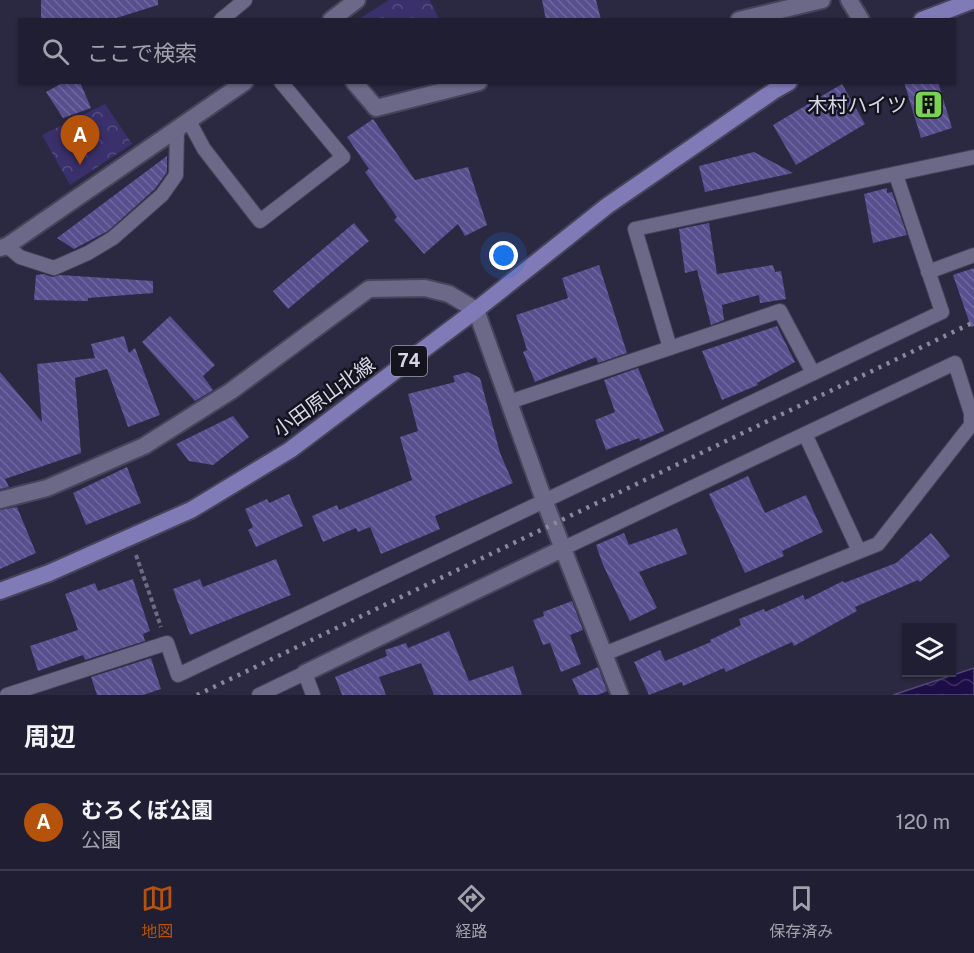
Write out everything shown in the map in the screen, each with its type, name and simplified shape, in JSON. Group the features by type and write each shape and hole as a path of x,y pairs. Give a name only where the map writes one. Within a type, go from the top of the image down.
{"main road":[{"path":"927,18 974,0"},
{"name":"小田原山北線","path":"0,591 49,573 190,510 290,450 476,310 607,206 786,84"}],"street":[{"path":"334,18 357,0"},
{"path":"747,18 822,0"},
{"path":"849,0 860,18"},
{"path":"4,247 242,84"},
{"path":"356,84 376,108 471,84"},
{"path":"0,500 47,488 144,446 231,391 369,289 425,288 449,294 476,310 544,500 620,695"},
{"path":"305,673 564,548"}],"lane":[{"path":"223,18 244,0"},
{"path":"183,126 260,220 343,157 283,84"},
{"path":"4,247 20,257 54,268 88,253 113,238 162,195 176,175 183,126"},
{"path":"670,348 635,229 974,157"},
{"path":"7,695 166,643 178,675 942,312 896,175"},
{"path":"928,272 974,255"},
{"path":"509,402 780,311 813,373"},
{"path":"564,548 954,363 971,413 971,425 878,544 604,654"},
{"path":"805,434 859,551"},
{"path":"259,695 305,673 313,695"}],"path":[{"path":"130,537 166,643"}],"green space":[{"path":"389,0 430,0 439,18 361,18"},
{"path":"105,104 132,144 70,185 42,135"}],"water":[{"path":"974,668 974,695 893,695 947,677 956,677 956,674"}],"building":[{"path":"41,0 158,0 158,5 116,18 41,18"},
{"path":"542,0 596,0 600,18 546,18"},
{"path":"60,84 81,84 91,108 63,118 46,92"},
{"path":"842,84 865,124 796,165 773,125"},
{"name":"木村ハイツ","path":"905,84 939,84 952,128 921,138"},
{"path":"373,119 415,180 468,167 487,225 465,236 458,224 424,254 394,220 397,217 365,172 369,169 347,137"},
{"path":"754,152 793,173 705,192 699,166"},
{"path":"167,156 167,172 155,189 108,231 74,249 57,238"},
{"path":"887,188 887,193 892,192 907,235 873,243 864,194"},
{"path":"354,223 369,241 288,309 273,291"},
{"path":"709,223 717,274 773,265 775,272 781,271 786,299 760,303 759,295 722,305 724,320 711,325 697,270 685,273 679,229"},
{"path":"599,265 627,353 598,363 596,357 535,382 523,352 527,350 516,315 568,298 562,278"},
{"path":"974,268 974,326 971,327 953,275"},
{"path":"44,274 52,277 60,275 153,281 153,293 88,298 88,301 34,300 36,275"},
{"path":"170,316 215,365 203,376 213,390 195,401 142,342"},
{"path":"777,326 795,362 757,383 758,385 722,400 702,351"},
{"path":"124,336 129,353 135,348 160,415 128,427 107,369 75,378 81,453 5,479 9,487 0,489 0,372 42,422 37,364 95,358 91,344"},
{"path":"638,368 664,431 640,441 639,438 606,450 595,420 615,412 604,380"},
{"path":"468,372 480,378 500,453 513,483 435,516 440,529 381,554 370,527 358,532 356,528 323,542 312,516 337,505 339,510 412,480 400,437 418,431 408,394 455,382 453,376"},
{"path":"233,416 249,437 213,465 189,461 176,444"},
{"path":"127,467 141,503 86,525 73,493"},
{"path":"748,476 765,513 806,495 823,532 782,551 784,556 745,573 709,494"},
{"path":"289,494 303,526 256,547 248,530 253,527 245,509 267,499 269,503"},
{"path":"17,507 36,553 0,569 0,510"},
{"path":"677,528 687,554 639,572 657,608 630,621 596,545 624,533 629,545"},
{"path":"931,533 950,556 920,582 918,580 855,607 857,611 794,646 792,642 726,672 724,668 683,686 682,682 649,695 634,662 660,650 665,661 711,642 710,640 741,625 739,619 764,609 765,612 803,595 805,600 843,581 844,583 896,563"},
{"path":"276,559 291,595 190,635 173,589 200,579 203,587"},
{"path":"133,579 150,631 143,634 145,641 85,660 83,655 38,671 30,646 78,630 65,594 95,583 98,591"},
{"path":"572,601 583,630 570,635 581,664 561,672 550,643 543,645 533,620 544,616 543,612"},
{"path":"449,631 469,681 513,666 522,695 434,695 421,663 379,677 386,695 342,695 335,677 387,656 385,650 406,643 408,648"},
{"path":"151,658 161,689 143,695 97,695 91,677"},
{"path":"598,667 607,691 598,695 579,695 572,679"}],"railway":[{"path":"197,695 974,322"}],"place":[{"name":"木村ハイツ","path":"928,105"},
{"name":"むろくぼ公園","path":"80,165"}]}
